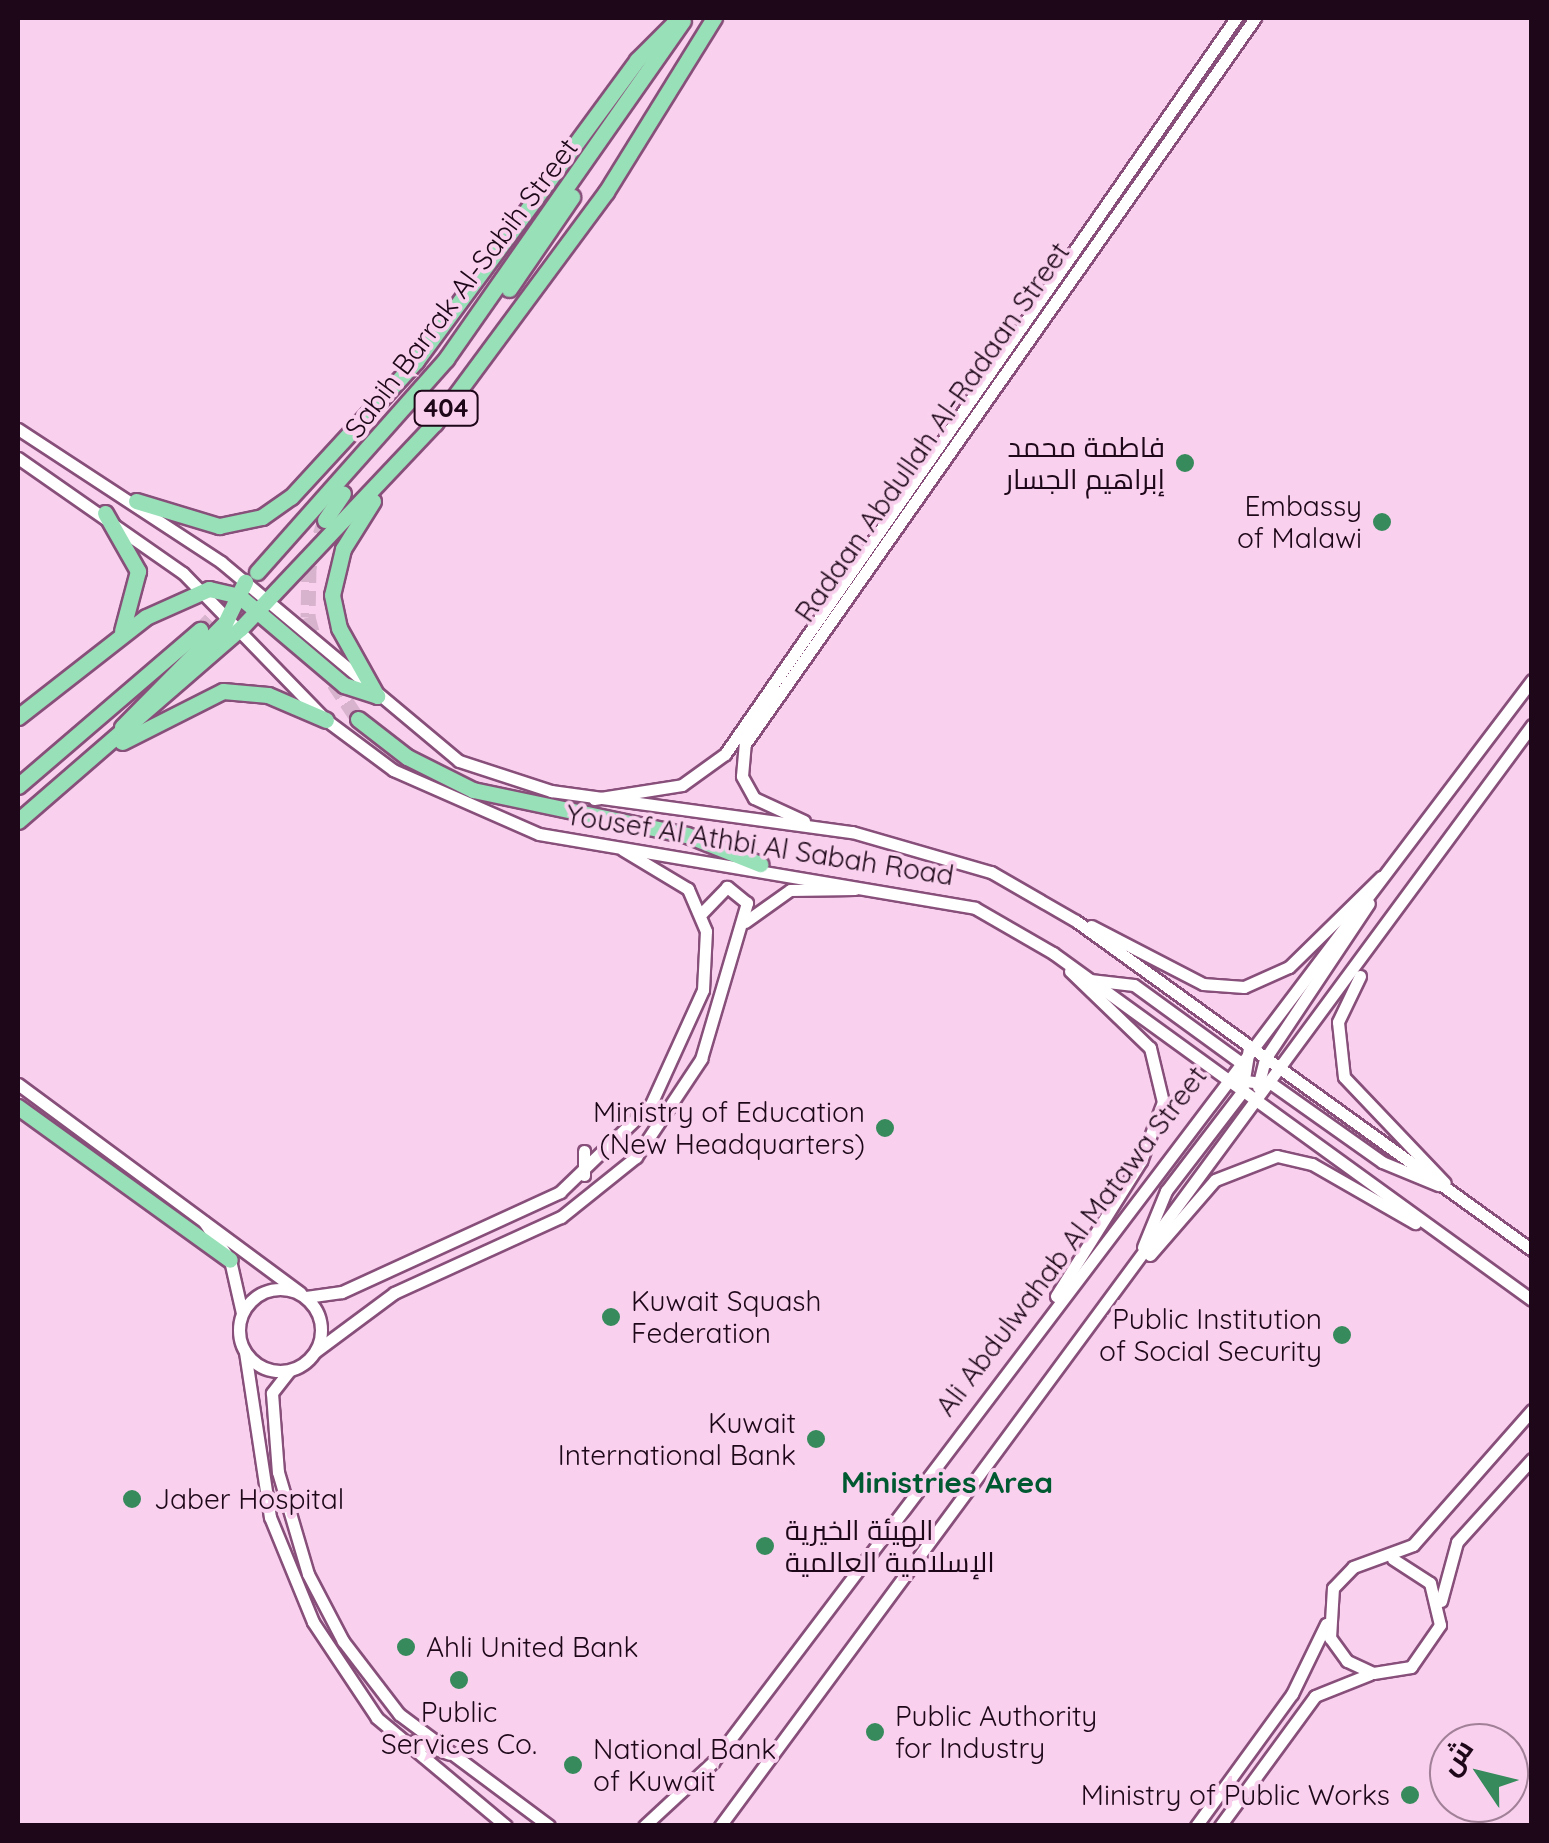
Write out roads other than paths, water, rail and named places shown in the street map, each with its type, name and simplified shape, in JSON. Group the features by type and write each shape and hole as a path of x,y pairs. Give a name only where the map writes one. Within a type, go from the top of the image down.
{"main road":[{"name":"Sabih Barrak Al-Sabih Street","path":"236,622 248,584 419,394 580,174 682,18"},
{"path":"136,501 220,526 262,517 291,497 416,361 637,60 682,18"},
{"name":"Sabih Barrak Al-Sabih Street","path":"113,744 236,622 262,607 387,478 606,192 714,18"},
{"path":"325,520 558,222 580,174"},
{"path":"376,696 339,628 333,584 387,478"},
{"path":"105,513 139,579 113,642"},
{"path":"18,717 113,642 202,590 248,584 262,607 344,685 376,696"},
{"path":"18,786 200,630"},
{"path":"113,744 223,691 268,695 326,720"},
{"path":"358,718 407,757 472,790 686,836 760,864"},
{"name":"404","path":"18,821 113,744"},
{"path":"18,1107 230,1260"}],"street":[{"name":"Radaan Abdullah Al-Radaan Street","path":"594,799 682,784 725,754 897,500 1236,18"},
{"name":"Radaan Abdullah Al-Radaan Street","path":"741,764 745,744 1255,18"},
{"path":"1196,74 1208,83"},
{"path":"1142,150 1154,159"},
{"path":"18,430 136,501 248,584"},
{"name":"Yousef Al Athbi Al Sabah Road","path":"18,458 105,513 202,590 326,720 460,806 539,834 760,864 975,908 1054,953 1225,1079 1281,1070 1532,1250"},
{"path":"897,500 909,508"},
{"name":"Ali Abdulwahab Al Matawa Street","path":"720,1826 1257,1102 1248,1048 1403,858 1532,680"},
{"name":"Yousef Al Athbi Al Sabah Road","path":"376,696 459,762 594,799 852,832 991,872 1076,921 1248,1048 1257,1102 1532,1300"},
{"name":"Ali Abdulwahab Al Matawa Street","path":"644,1826 713,1762 1225,1079 1281,1070 1532,725"},
{"path":"725,754 730,768 741,764 746,786 768,808 852,832"},
{"path":"242,1314 273,1289 303,1296 342,1292 486,1230 584,1175 628,1134 684,1047 708,960 703,912 688,890 610,844"},
{"path":"1076,921 1203,984 1244,987 1289,967 1403,858"},
{"path":"549,1826 450,1754 378,1692 308,1574 271,1432 272,1393 289,1371 372,1306 561,1217 626,1167 701,1059 745,922 736,889 716,891 703,912"},
{"path":"745,922 790,890 890,890"},
{"path":"1141,1256 1166,1192 1344,951 1373,895"},
{"path":"1400,910 1344,1004 1338,1060 1353,1094 1447,1188"},
{"path":"1035,1336 1141,1160 1164,1102 1150,1048 1054,953"},
{"path":"1090,980 1134,986 1382,1162 1447,1188"},
{"path":"18,1084 303,1296 320,1316 316,1352"},
{"path":"584,1151 584,1175"},
{"path":"1071,1350 1216,1180 1244,1162 1312,1164 1467,1252"},
{"path":"198,1215 230,1260 286,1562 340,1671 398,1738 506,1826"},
{"path":"245,1352 264,1368 289,1371"},
{"path":"1196,1826 1300,1682 1342,1576 1393,1559 1532,1410"},
{"path":"1220,1826 1315,1696 1424,1656 1457,1542 1532,1460"},
{"path":"1393,1559 1430,1583 1440,1610"},
{"path":"1326,1624 1347,1662 1373,1673"},
{"path":"398,1738 450,1754"}],"tunnel":[{"path":"325,520 309,567 308,617 321,664 358,719"},
{"path":"200,630 240,589"}],"place":[{"name":"فاطمة محمد إبراهيم الجسار","path":"1185,463"},
{"name":"Embassy of Malawi","path":"1382,522"},
{"name":"Ministry of Education (New Headquarters)","path":"885,1128"},
{"name":"Kuwait Squash Federation","path":"611,1317"},
{"name":"Public Institution of Social Security","path":"1342,1335"},
{"name":"Kuwait International Bank","path":"816,1439"},
{"name":"Jaber Hospital","path":"132,1499"},
{"name":"الهيئة الخيرية الإسلامية العالمية","path":"765,1546"},
{"name":"Ahli United Bank","path":"406,1647"},
{"name":"Public Services Co.","path":"459,1680"},
{"name":"Public Authority for Industry","path":"875,1732"},
{"name":"National Bank of Kuwait","path":"573,1765"},
{"name":"Ministry of Public Works","path":"1410,1795"}],"district":[{"name":"Ministries Area","path":"947,1482"}]}
